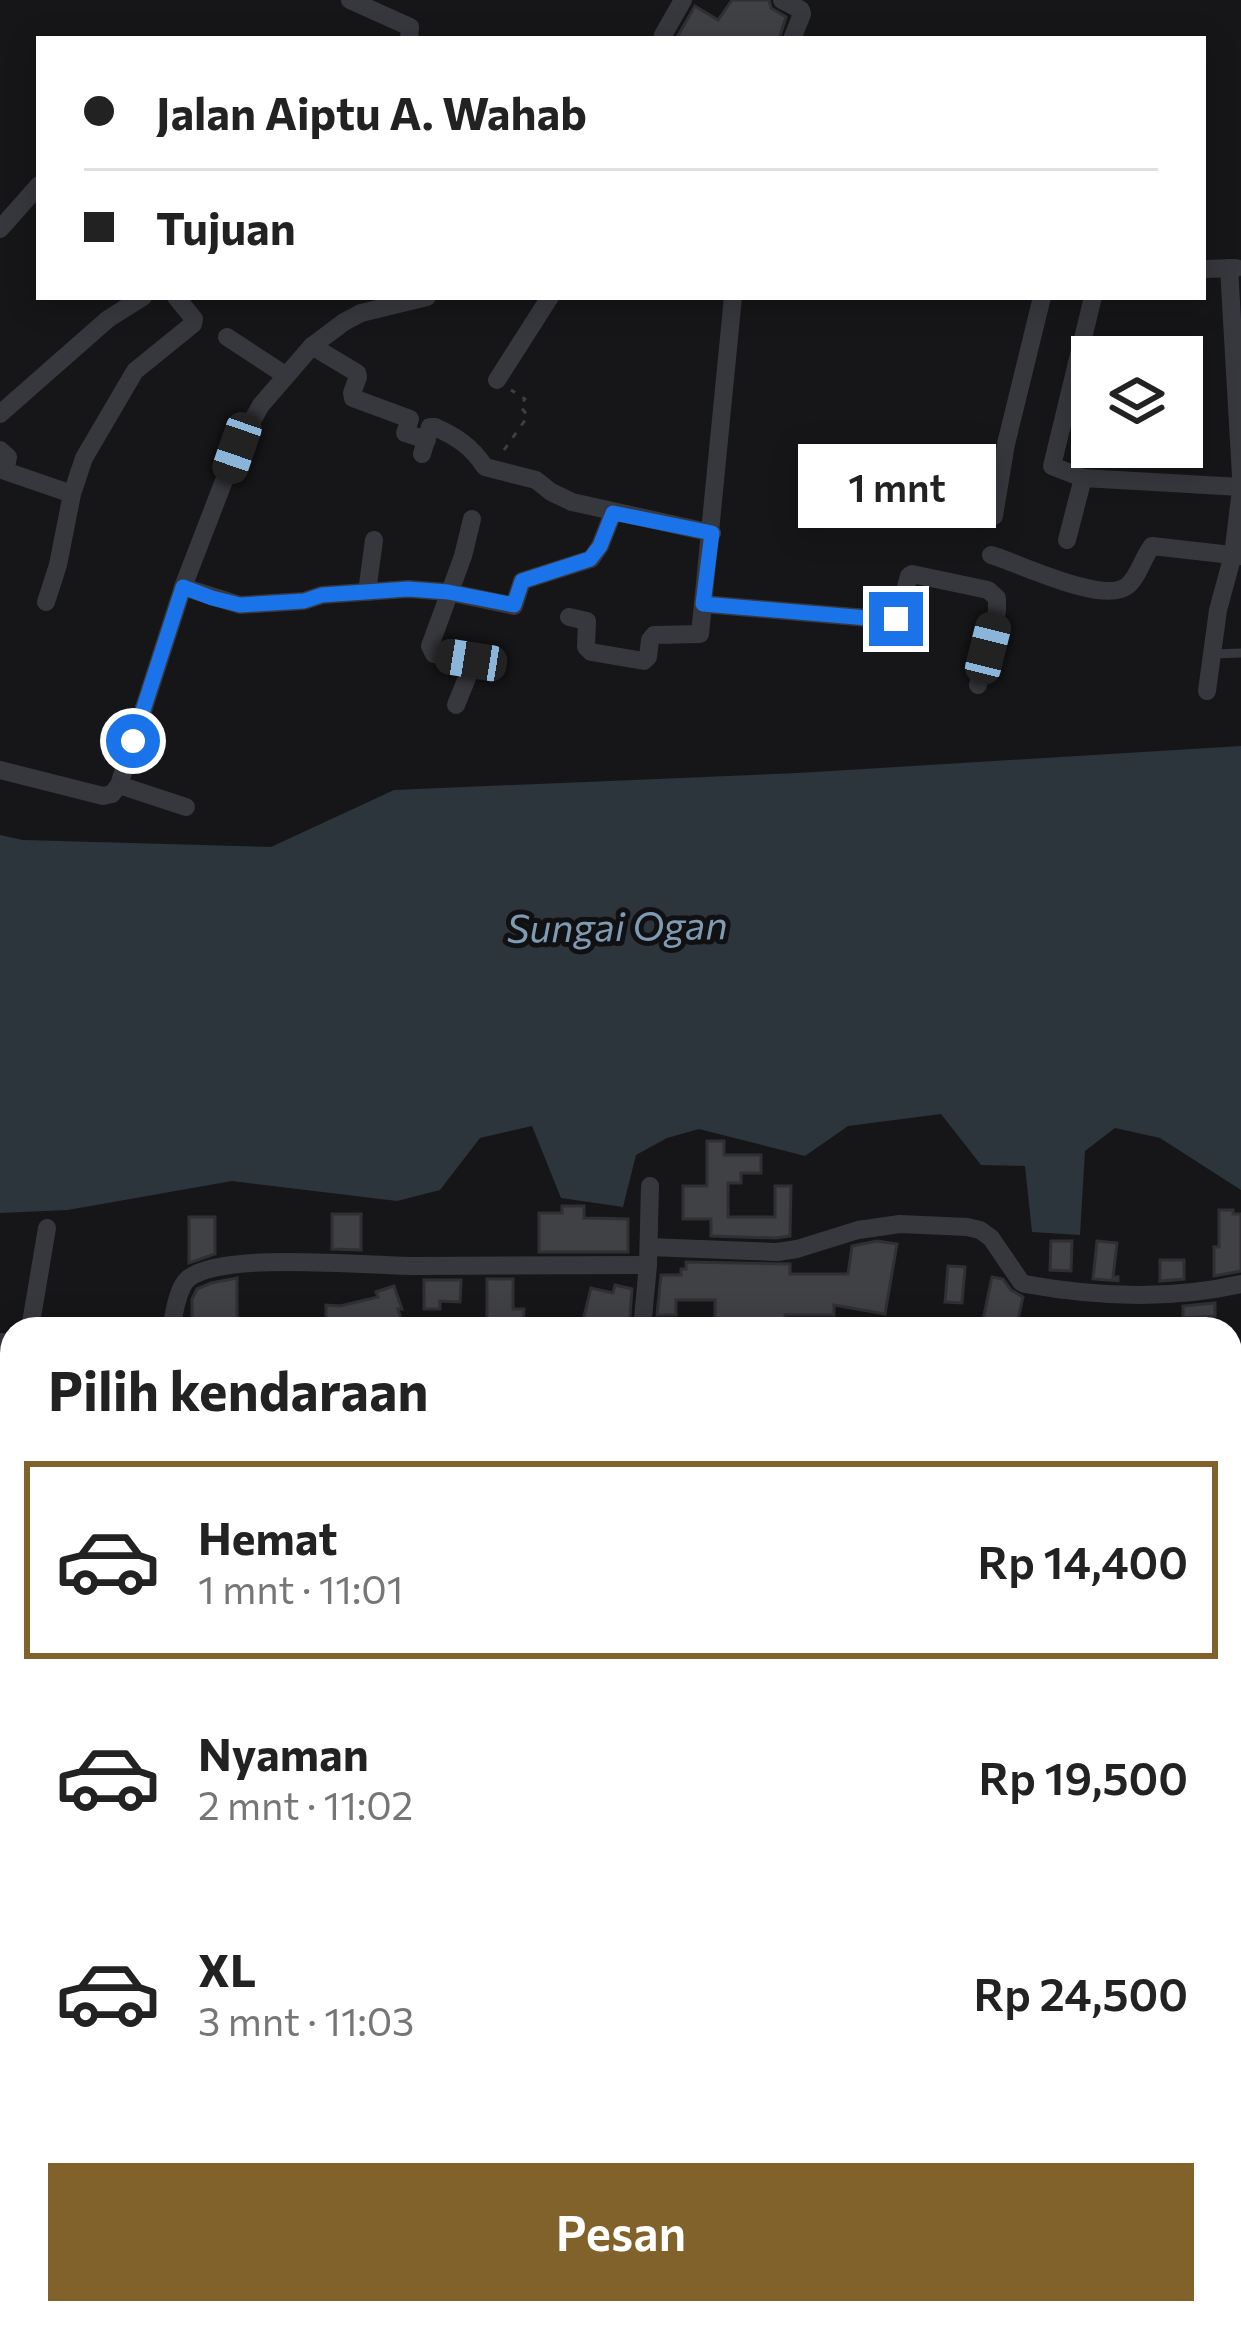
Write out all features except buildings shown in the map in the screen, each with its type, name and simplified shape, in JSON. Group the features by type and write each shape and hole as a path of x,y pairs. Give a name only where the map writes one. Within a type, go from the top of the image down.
{"street":[{"path":"350,0 410,27 409,36"},
{"path":"663,35 683,0"},
{"path":"782,0 801,10 793,36"},
{"path":"0,229 36,188"},
{"path":"1235,268 1241,476"},
{"path":"0,414 108,319 138,300"},
{"path":"46,602 84,458 135,371 193,324 178,300"},
{"path":"0,770 103,796 112,794 119,785 183,587 237,448 261,405 312,346 344,322 397,300"},
{"path":"497,380 548,300"},
{"path":"569,617 587,621 586,647 591,652 644,661 654,635 700,634 733,300"},
{"path":"994,516 1041,300"},
{"path":"1092,300 1052,466 1083,478 1241,489 1237,556 1218,610 1207,691"},
{"path":"227,337 285,375"},
{"path":"312,346 357,373 353,398 410,419 402,441 424,447 430,428 435,427 462,439 485,467 536,480 572,502 712,533"},
{"path":"0,450 7,454 5,471 72,494"},
{"path":"1067,541 1083,478"},
{"path":"183,587 240,605 408,589 514,605 522,581 596,555 613,513"},
{"path":"456,704 473,663 434,654 430,646 472,519"},
{"path":"368,592 374,541"},
{"path":"991,555 1077,587 1115,591 1130,584 1152,546 1237,556"},
{"path":"703,604 891,620 899,613 912,574 988,590 998,598 998,611 978,686"},
{"path":"119,785 185,807"},
{"path":"643,1317 650,1186"},
{"path":"174,1317 188,1278 234,1265 292,1261 413,1266 777,1252 900,1224 980,1230 992,1238 1021,1282 1031,1285 1156,1295 1241,1284"},
{"path":"32,1317 47,1228"}],"lane":[{"path":"1212,654 1241,653"}],"path":[{"path":"497,380 525,398 520,406 528,416 504,449 502,470"}],"water":[{"name":"Sungai Ogan","path":"1241,746 1241,1190 1160,1138 1115,1128 1085,1151 1080,1235 1032,1232 1025,1166 981,1165 941,1114 848,1126 805,1156 699,1129 667,1138 636,1155 623,1207 561,1198 532,1126 480,1138 440,1190 397,1201 232,1181 68,1210 0,1213 0,835 23,840 271,847 394,790 798,773"}],"route":[{"path":"133,741 183,587 240,605 408,589 514,605 522,581 596,555 613,513 712,533 703,604 896,619"}]}
